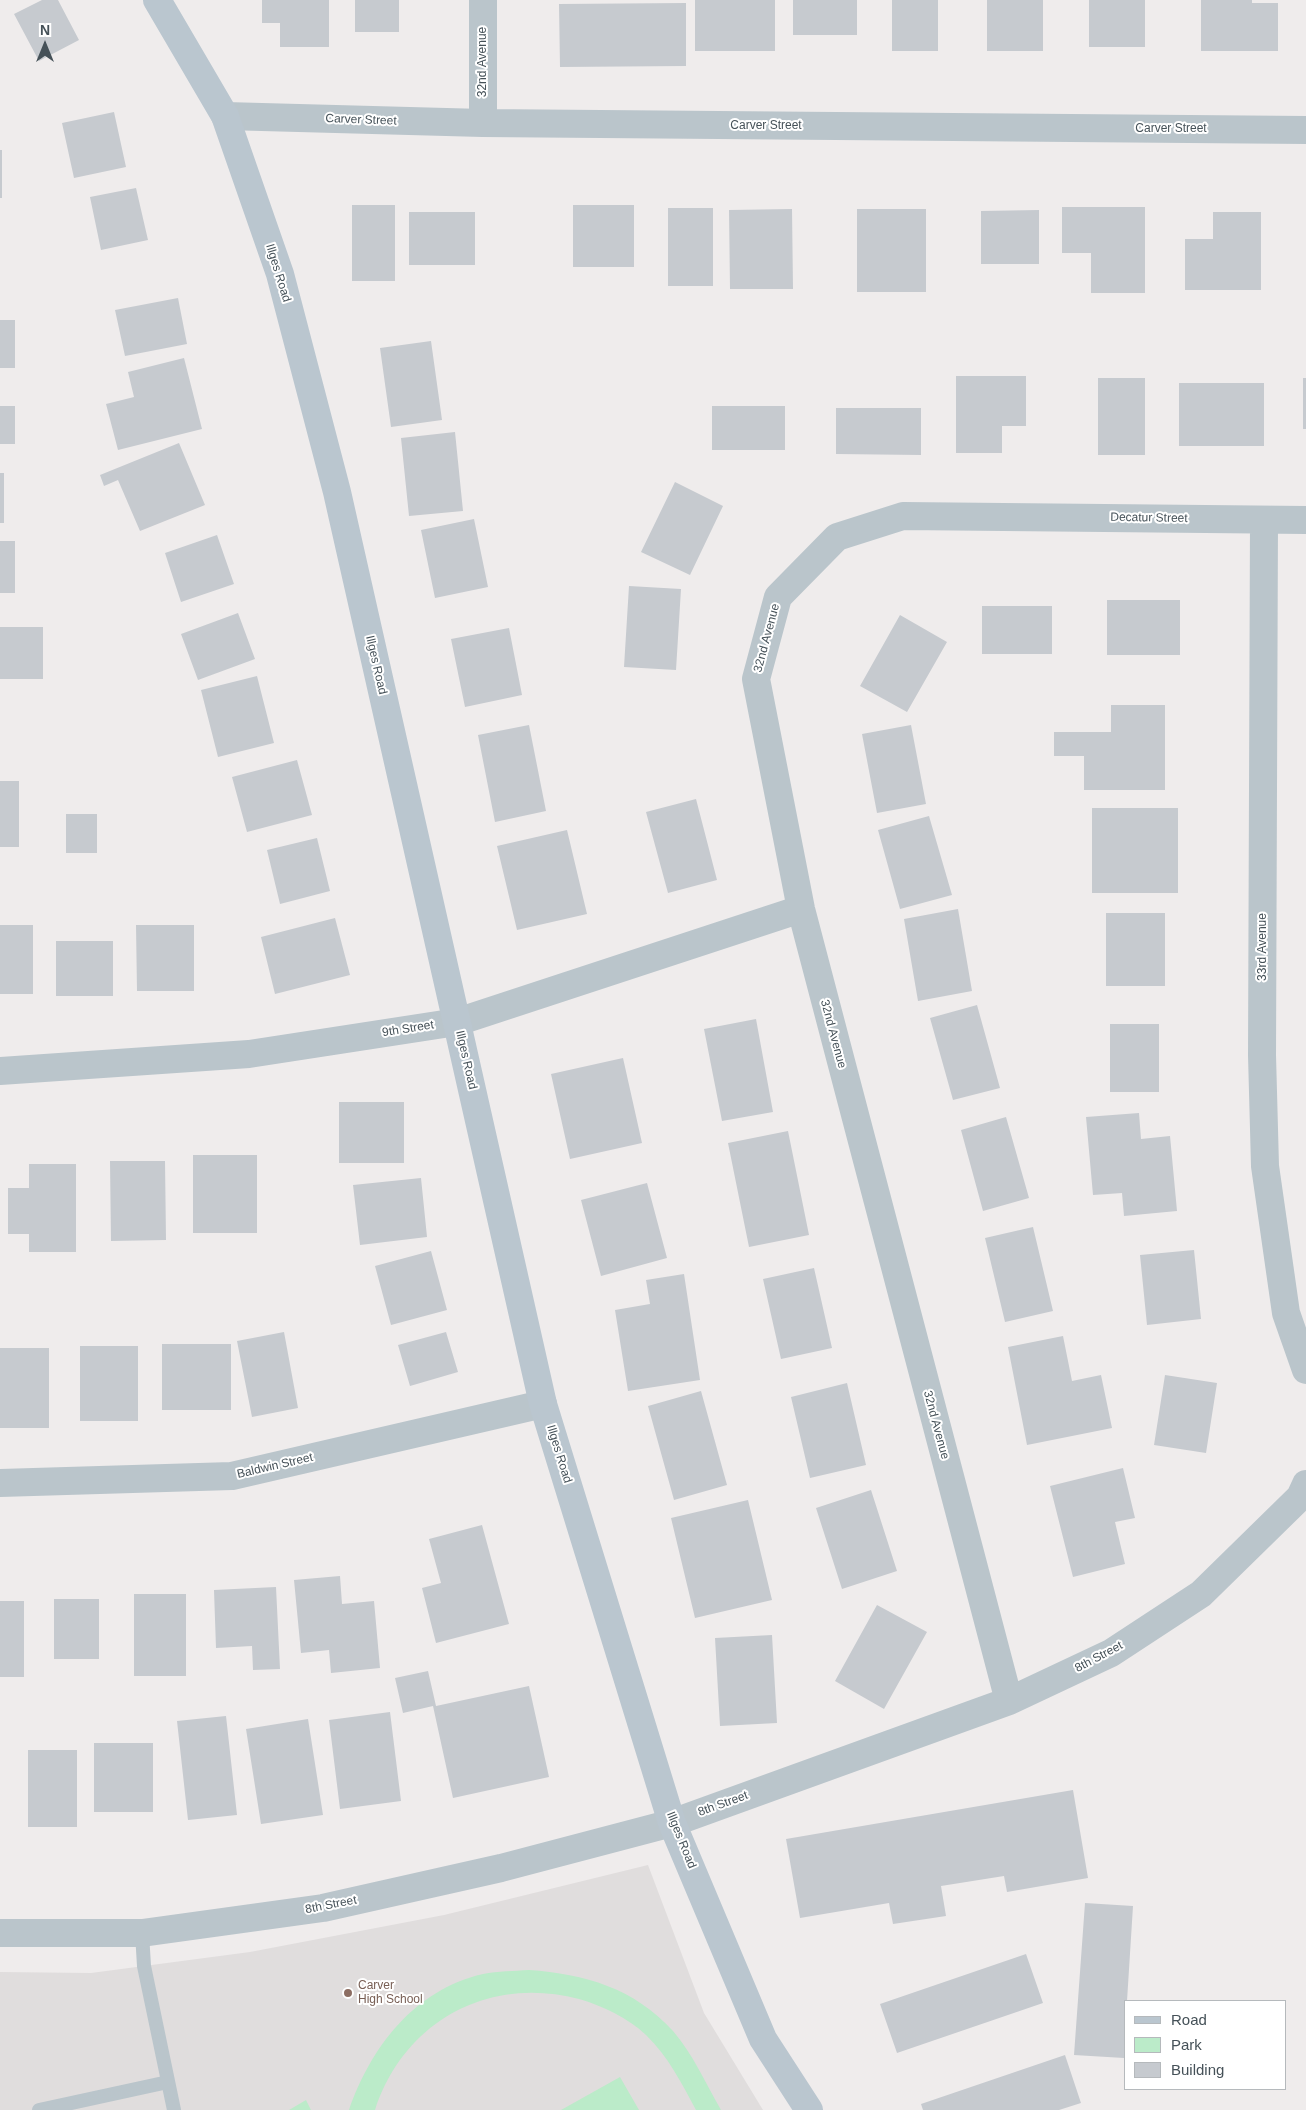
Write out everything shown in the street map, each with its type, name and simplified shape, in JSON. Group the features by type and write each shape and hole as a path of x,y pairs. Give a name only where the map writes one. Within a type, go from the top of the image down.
{"street":[{"name":"Illges Road","path":"157,0 225,116 280,274 337,492 543,1404 672,1823 763,2039 810,2110"},
{"name":"32nd Avenue","path":"483,0 483,123"},
{"name":"Carver Street","path":"225,116 483,123 1306,130"},
{"name":"32nd Avenue","path":"992,516 903,516 837,536 778,597 756,679 800,909 1009,1701"},
{"name":"Decatur Street","path":"992,516 1306,520"},
{"name":"33rd Avenue","path":"1264,520 1262,1056 1265,1166 1286,1313 1306,1370"},
{"name":"9th Street","path":"0,1071 249,1054 457,1022 800,909"},
{"name":"Baldwin Street","path":"0,1483 232,1476 543,1404"},
{"name":"8th Street","path":"0,1933 142,1933 324,1908 501,1868 672,1823 1009,1701 1111,1653 1201,1594 1300,1497 1306,1484"}],"lane":[{"path":"142,1933 144,1966 174,2110"},
{"path":"39,2110 168,2082"}],"shaded area":[{"name":"Carver High School","path":"648,1865 704,2013 763,2110 0,2110 0,1972 91,1973 250,1952 444,1915"}],"green space":[{"path":"529,1970 570,1975 589,1980 625,1994 642,2004 658,2016 680,2040 693,2059 721,2110 696,2110 661,2052 646,2035 631,2023 615,2013 588,2002 546,1993 513,1994 483,2000 454,2012 429,2029 406,2052 388,2079 375,2110 349,2110 358,2087 383,2044 398,2024 416,2007 436,1993 458,1982 483,1974"},
{"path":"620,2077 639,2110 561,2110"},
{"path":"306,2100 311,2110 289,2110"}],"building":[{"path":"42,0 58,0 79,40 39,61 14,14"},
{"path":"262,0 329,0 329,47 280,47 280,23 262,23"},
{"path":"355,0 399,0 399,32 355,32"},
{"path":"695,0 775,0 775,51 695,51"},
{"path":"793,0 857,0 857,35 793,35"},
{"path":"892,0 938,0 938,51 892,51"},
{"path":"987,0 1043,0 1043,51 987,51"},
{"path":"1089,0 1145,0 1145,47 1089,47"},
{"path":"1201,0 1252,0 1252,3 1278,3 1278,51 1201,51"},
{"path":"686,3 686,66 560,67 559,4"},
{"path":"114,112 126,167 74,178 62,123"},
{"path":"0,150 2,150 2,198 0,198"},
{"path":"136,188 148,240 101,250 90,197"},
{"path":"352,205 395,205 395,281 352,281"},
{"path":"573,205 634,205 634,267 573,267"},
{"path":"1062,207 1145,207 1145,293 1091,293 1091,253 1062,253"},
{"path":"668,208 713,208 713,286 668,286"},
{"path":"792,209 793,289 730,289 729,210"},
{"path":"857,209 926,209 926,292 857,292"},
{"path":"1039,210 1039,264 981,264 981,211"},
{"path":"409,212 475,212 475,265 409,265"},
{"path":"1213,212 1261,212 1261,290 1185,290 1185,239 1213,239"},
{"path":"178,298 187,344 125,356 115,310"},
{"path":"0,320 15,320 15,368 0,368"},
{"path":"431,341 442,420 391,427 380,348"},
{"path":"184,358 202,429 118,450 106,404 134,397 128,372"},
{"path":"956,376 1026,376 1026,426 1002,426 1002,453 956,453"},
{"path":"1098,378 1145,378 1145,455 1098,455"},
{"path":"1303,378 1306,378 1306,429 1303,429"},
{"path":"1179,383 1264,383 1264,446 1179,446"},
{"path":"0,406 15,406 15,444 0,444"},
{"path":"712,406 785,406 785,450 712,450"},
{"path":"836,408 921,408 921,455 836,454"},
{"path":"455,432 463,511 409,516 401,438"},
{"path":"179,443 205,505 140,531 118,480 104,486 100,475"},
{"path":"0,473 4,473 4,523 0,523"},
{"path":"675,482 723,506 690,575 641,552"},
{"path":"474,519 488,587 435,598 421,530"},
{"path":"217,535 234,584 181,602 165,553"},
{"path":"0,541 15,541 15,593 0,593"},
{"path":"629,586 681,589 676,670 624,667"},
{"path":"1107,600 1180,600 1180,655 1107,655"},
{"path":"982,606 1052,606 1052,654 982,654"},
{"path":"238,613 255,659 198,680 181,634"},
{"path":"900,615 947,642 907,712 860,686"},
{"path":"0,627 43,627 43,679 0,679"},
{"path":"509,628 522,695 465,707 451,639"},
{"path":"257,676 274,743 218,757 201,690"},
{"path":"1111,705 1165,705 1165,790 1084,790 1084,756 1054,756 1054,732 1111,732"},
{"path":"529,725 546,811 495,822 478,735"},
{"path":"911,725 926,804 877,813 862,734"},
{"path":"297,760 312,815 247,832 232,777"},
{"path":"0,781 19,781 19,847 0,847"},
{"path":"696,799 717,880 668,893 646,812"},
{"path":"1092,808 1178,808 1178,893 1092,893"},
{"path":"66,814 97,814 97,853 66,853"},
{"path":"929,816 952,895 900,909 878,830"},
{"path":"567,830 587,914 517,930 497,846"},
{"path":"317,838 330,891 280,904 267,850"},
{"path":"958,909 972,991 918,1001 904,919"},
{"path":"1106,913 1165,913 1165,986 1106,986"},
{"path":"335,918 350,975 275,994 261,937"},
{"path":"0,925 33,925 33,994 0,994"},
{"path":"136,925 194,925 194,991 137,991"},
{"path":"56,941 113,941 113,996 56,996"},
{"path":"977,1005 1000,1088 953,1100 930,1018"},
{"path":"756,1019 773,1112 722,1121 704,1029"},
{"path":"1110,1024 1159,1024 1159,1092 1110,1092"},
{"path":"623,1058 642,1143 570,1159 551,1074"},
{"path":"339,1102 404,1102 404,1163 339,1163"},
{"path":"1139,1113 1141,1139 1170,1136 1177,1211 1124,1216 1122,1193 1093,1195 1086,1117"},
{"path":"1006,1117 1029,1198 983,1211 961,1130"},
{"path":"788,1131 809,1235 749,1247 728,1143"},
{"path":"193,1155 257,1155 257,1233 193,1233"},
{"path":"110,1161 165,1161 166,1240 111,1241"},
{"path":"29,1164 76,1164 76,1252 29,1252 29,1234 8,1234 8,1188 29,1188"},
{"path":"421,1178 427,1237 360,1245 353,1185"},
{"path":"647,1183 667,1258 601,1276 581,1200"},
{"path":"1033,1227 1053,1311 1005,1322 985,1238"},
{"path":"1194,1250 1201,1319 1147,1325 1140,1255"},
{"path":"431,1251 447,1310 391,1325 375,1266"},
{"path":"814,1268 832,1348 781,1359 763,1279"},
{"path":"684,1274 700,1380 628,1391 615,1310 650,1304 646,1280"},
{"path":"284,1332 298,1408 252,1417 237,1341"},
{"path":"446,1332 458,1372 410,1386 398,1345"},
{"path":"1063,1336 1072,1381 1101,1375 1112,1428 1027,1445 1008,1347"},
{"path":"162,1344 231,1344 231,1410 162,1410"},
{"path":"80,1346 138,1346 138,1421 80,1421"},
{"path":"0,1348 49,1348 49,1428 0,1428"},
{"path":"1165,1375 1217,1383 1206,1453 1154,1445"},
{"path":"847,1383 866,1465 810,1478 791,1397"},
{"path":"701,1391 727,1485 674,1500 648,1406"},
{"path":"1123,1468 1135,1518 1115,1522 1125,1564 1073,1577 1050,1486"},
{"path":"871,1490 897,1571 842,1589 816,1508"},
{"path":"748,1500 772,1600 695,1618 671,1518"},
{"path":"482,1525 509,1624 436,1643 422,1588 441,1583 429,1539"},
{"path":"340,1576 342,1604 374,1601 380,1668 331,1673 329,1650 301,1653 294,1580"},
{"path":"276,1587 280,1669 253,1670 252,1646 216,1648 214,1590"},
{"path":"134,1594 186,1594 186,1676 134,1676"},
{"path":"54,1599 99,1599 99,1659 54,1659"},
{"path":"0,1601 24,1601 24,1677 0,1677"},
{"path":"877,1605 927,1632 884,1709 835,1681"},
{"path":"772,1635 777,1723 720,1726 715,1638"},
{"path":"428,1671 436,1706 529,1686 549,1777 453,1798 433,1706 403,1713 395,1678"},
{"path":"390,1712 401,1801 340,1809 329,1720"},
{"path":"226,1716 237,1815 188,1820 177,1721"},
{"path":"308,1719 323,1815 261,1824 246,1729"},
{"path":"94,1743 153,1743 153,1812 94,1812"},
{"path":"28,1750 77,1750 77,1827 28,1827"},
{"path":"1073,1790 1088,1878 1007,1892 1004,1876 941,1886 946,1916 893,1924 889,1903 800,1918 786,1839"},
{"path":"1085,1903 1133,1906 1127,2000 1124,2000 1124,2058 1074,2055"},
{"path":"1026,1954 1043,2003 897,2053 880,2004"},
{"path":"1065,2055 1081,2103 1059,2110 923,2110 921,2104"}],"place":[{"name":"Carver High School","path":"348,1993"}]}
